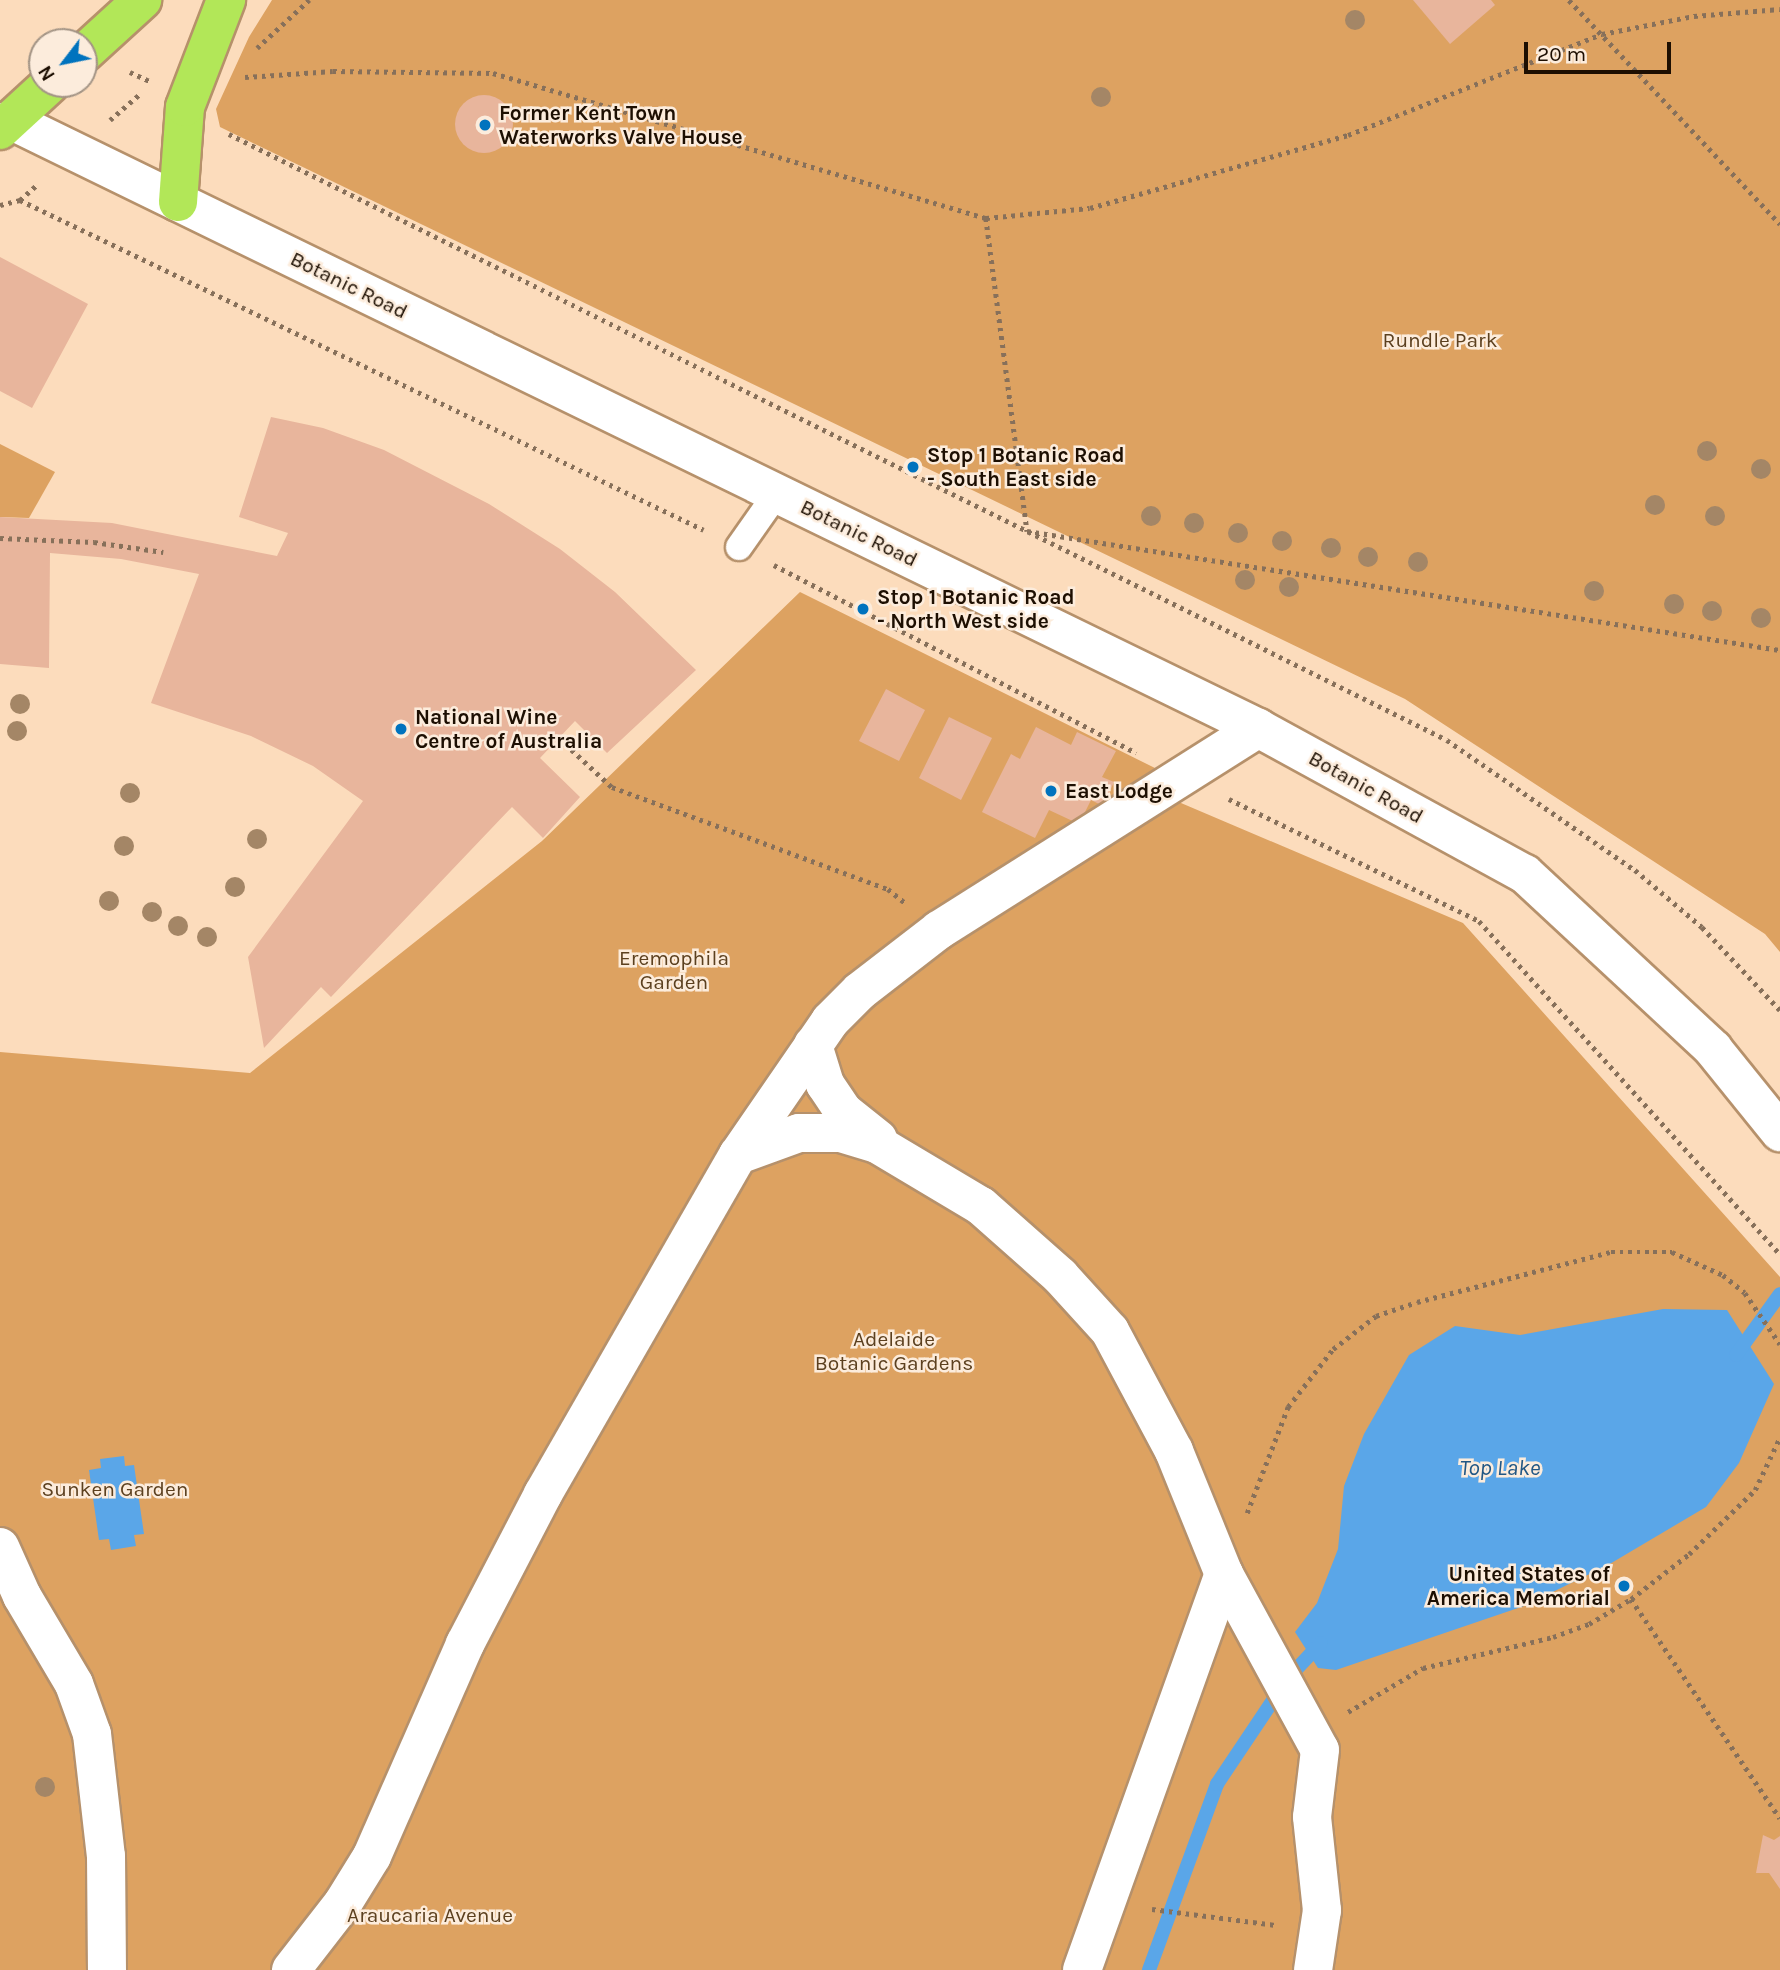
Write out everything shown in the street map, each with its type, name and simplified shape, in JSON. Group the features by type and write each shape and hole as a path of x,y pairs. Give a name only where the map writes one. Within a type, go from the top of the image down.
{"highway":[{"path":"98,40 142,0"},
{"path":"178,202 185,107 226,0"},
{"path":"5,125 35,98"}],"street":[{"name":"Botanic Road","path":"5,125 178,202 1258,728 1525,874 1713,1049 1780,1132"},
{"path":"291,1970 343,1903 372,1856 466,1644 542,1494 738,1155 813,1045 860,991 939,930 1258,728"},
{"path":"813,1045 825,1084 843,1111 899,1154 981,1206 1017,1235 1110,1331 1174,1451 1224,1574 1266,1656 1320,1750 1312,1817 1321,1931 1313,1970"},
{"path":"738,1155 772,1141 824,1132 862,1138 899,1154"},
{"path":"0,1547 22,1596 74,1684 92,1734 106,1856 107,1970"},
{"path":"1082,1970 1224,1574"}],"lane":[{"path":"739,547 777,493"}],"path":[{"path":"253,52 309,0"},
{"path":"1569,0 1780,224"},
{"path":"238,77 333,71 493,74 986,218 1090,208 1348,135 1602,34 1694,16 1780,9"},
{"path":"130,72 153,83"},
{"path":"227,133 1447,740 1635,870 1702,927 1780,1010"},
{"path":"0,205 20,200 739,547 1184,777 1479,921 1780,1254"},
{"path":"986,218 1027,531"},
{"path":"1027,531 1780,650"},
{"path":"0,538 94,542 163,552"},
{"path":"559,738 612,788 888,889 939,930"},
{"path":"1224,1574 1288,1407 1334,1349 1376,1316 1611,1252 1672,1252 1723,1275 1745,1293 1780,1344"},
{"path":"1320,1750 1346,1714 1423,1668 1553,1637 1589,1623 1631,1599 1689,1554 1755,1490 1780,1437"},
{"path":"1631,1599 1780,1818"},
{"path":"1142,1908 1321,1931"}],"green space":[{"name":"Rundle Park","path":"272,0 1780,0 1780,952 1765,934 1405,699 220,127 216,109 249,37"},
{"path":"0,444 55,472 29,518 0,517"},
{"name":"Adelaide Botanic Gardens","path":"800,592 1163,772 1181,803 1463,923 1780,1277 1780,1970 0,1970 0,1052 250,1073 542,841"}],"water":[{"name":"Top Lake","path":"1663,1309 1727,1310 1774,1384 1739,1463 1706,1507 1608,1565 1524,1606 1336,1670 1318,1668 1295,1632 1317,1603 1338,1549 1344,1486 1364,1434 1409,1355 1455,1326 1520,1335"},
{"path":"124,1456 125,1466 134,1465 144,1534 134,1535 136,1546 111,1550 109,1539 99,1540 89,1470 101,1468 100,1459"}],"building":[{"path":"1413,0 1491,0 1495,5 1450,44"},
{"name":"Former Kent Town Waterworks Valve House","path":"478,95 490,95 505,103 513,118 513,130 505,145 490,153 478,153 463,145 455,130 455,118 463,103"},
{"path":"0,257 88,304 32,408 0,391"},
{"name":"National Wine Centre of Australia","path":"271,417 323,428 384,450 489,504 560,549 615,592 696,670 607,753 575,721 540,758 580,797 543,838 512,807 331,997 321,987 264,1048 248,957 363,801 313,766 251,736 151,703 199,574 121,559 50,553 49,668 0,664 0,517 112,523 277,556 288,533 239,517"},
{"path":"886,689 925,710 899,761 859,741"},
{"path":"949,717 992,738 961,800 919,778"},
{"name":"East Lodge","path":"1036,727 1071,745 1077,732 1116,751 1102,777 1114,782 1103,806 1091,800 1079,824 1049,810 1035,838 982,812 1011,754 1020,759"},
{"path":"1763,1835 1774,1840 1780,1836 1780,1889 1769,1873 1756,1873"}],"waterway":[{"path":"1736,1355 1780,1294"},
{"path":"1149,1970 1217,1784 1288,1678 1321,1643"}],"place":[{"name":"Former Kent Town Waterworks Valve House","path":"485,125"},
{"name":"Stop 1 Botanic Road - South East side","path":"913,467"},
{"name":"Stop 1 Botanic Road - North West side","path":"863,609"},
{"name":"National Wine Centre of Australia","path":"401,729"},
{"name":"East Lodge","path":"1051,791"},
{"name":"United States of America Memorial","path":"1624,1586"}],"park label":[{"name":"Eremophila Garden","path":"674,970"},
{"name":"Sunken Garden","path":"115,1489"},
{"name":"Araucaria Avenue","path":"430,1915"}]}
